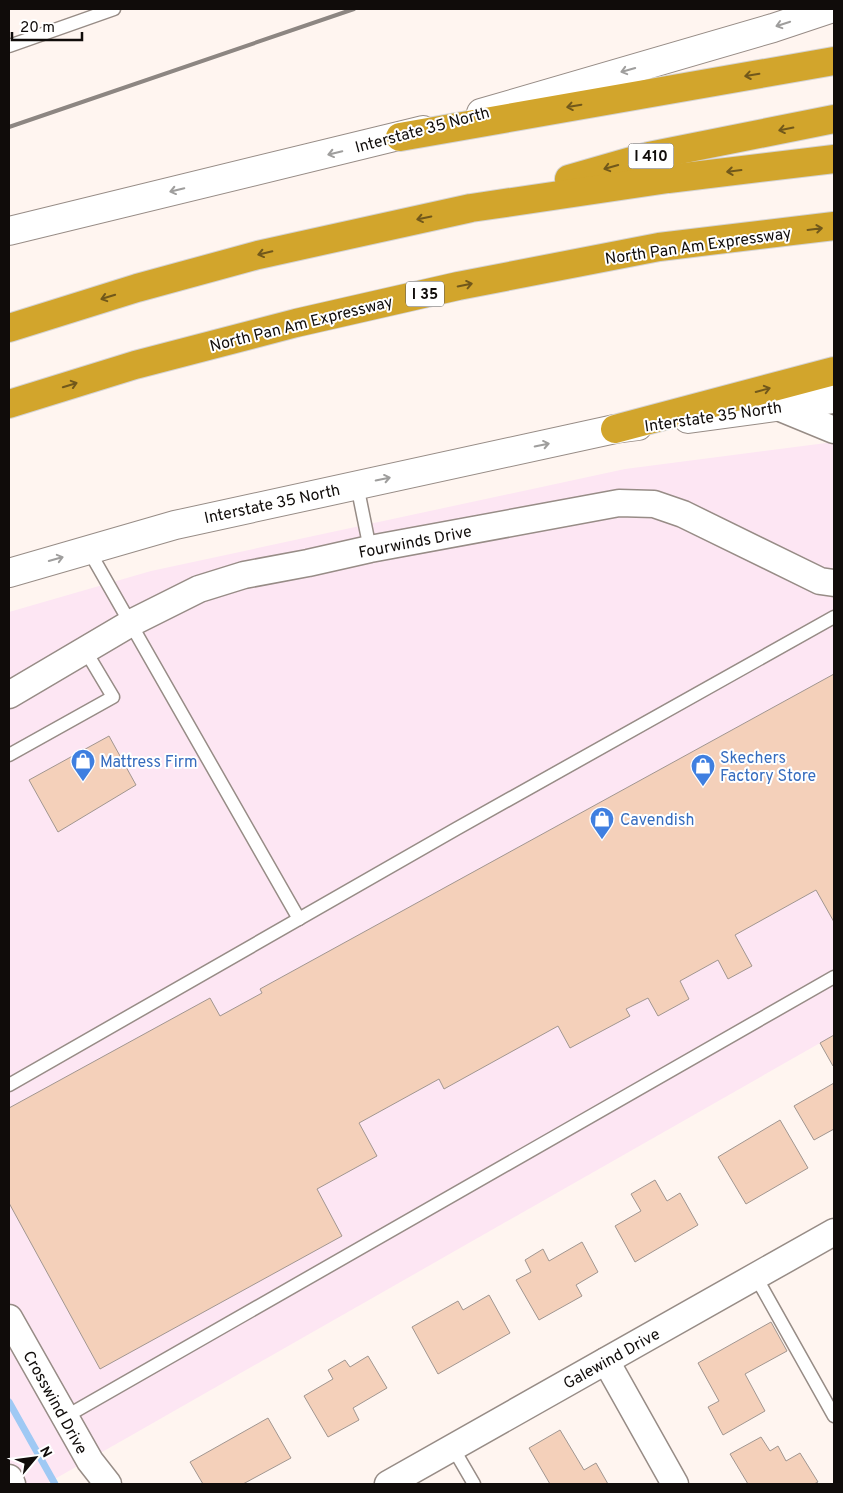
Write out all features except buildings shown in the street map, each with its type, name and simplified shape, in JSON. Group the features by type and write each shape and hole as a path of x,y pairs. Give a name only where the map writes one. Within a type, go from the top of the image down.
{"highway":[{"path":"400,137 834,61"},
{"name":"I 410","path":"471,208 649,156 834,119"},
{"path":"9,328 137,288 258,255 471,208 668,179 834,159"},
{"name":"North Pan Am Expressway","path":"9,404 134,365 296,323 458,286 659,247 834,226"},
{"path":"615,429 834,371"}],"main road":[{"name":"Interstate 35 North","path":"9,231 400,137 830,9"},
{"name":"Interstate 35 North","path":"9,573 174,524 615,429 834,399"}],"street":[{"path":"778,407 834,430"},
{"name":"Fourwinds Drive","path":"9,695 131,623 199,589 244,575 370,549 619,503 654,504 684,514 820,581 834,583"},
{"name":"Galewind Drive","path":"388,1484 834,1232"},
{"name":"Crosswind Drive","path":"9,1318 90,1461 108,1484"},
{"path":"606,1362 675,1484"},
{"path":"9,1478 12,1484"}],"lane":[{"path":"9,46 114,9"},
{"path":"357,485 370,549"},
{"path":"88,550 299,919"},
{"path":"9,1085 834,617"},
{"path":"9,755 113,697 85,650"},
{"path":"65,1417 834,977"},
{"path":"756,1277 834,1416"},
{"path":"453,1448 474,1484"}],"shaded area":[{"path":"834,442 834,1035 46,1484 9,1484 9,612 151,571 625,469"}],"waterway":[{"path":"9,1402 55,1484"}],"railway":[{"path":"9,127 354,9"}],"place":[{"name":"Mattress Firm","path":"83,782"},
{"name":"Skechers Factory Store","path":"703,787"},
{"name":"Cavendish","path":"602,840"}]}
